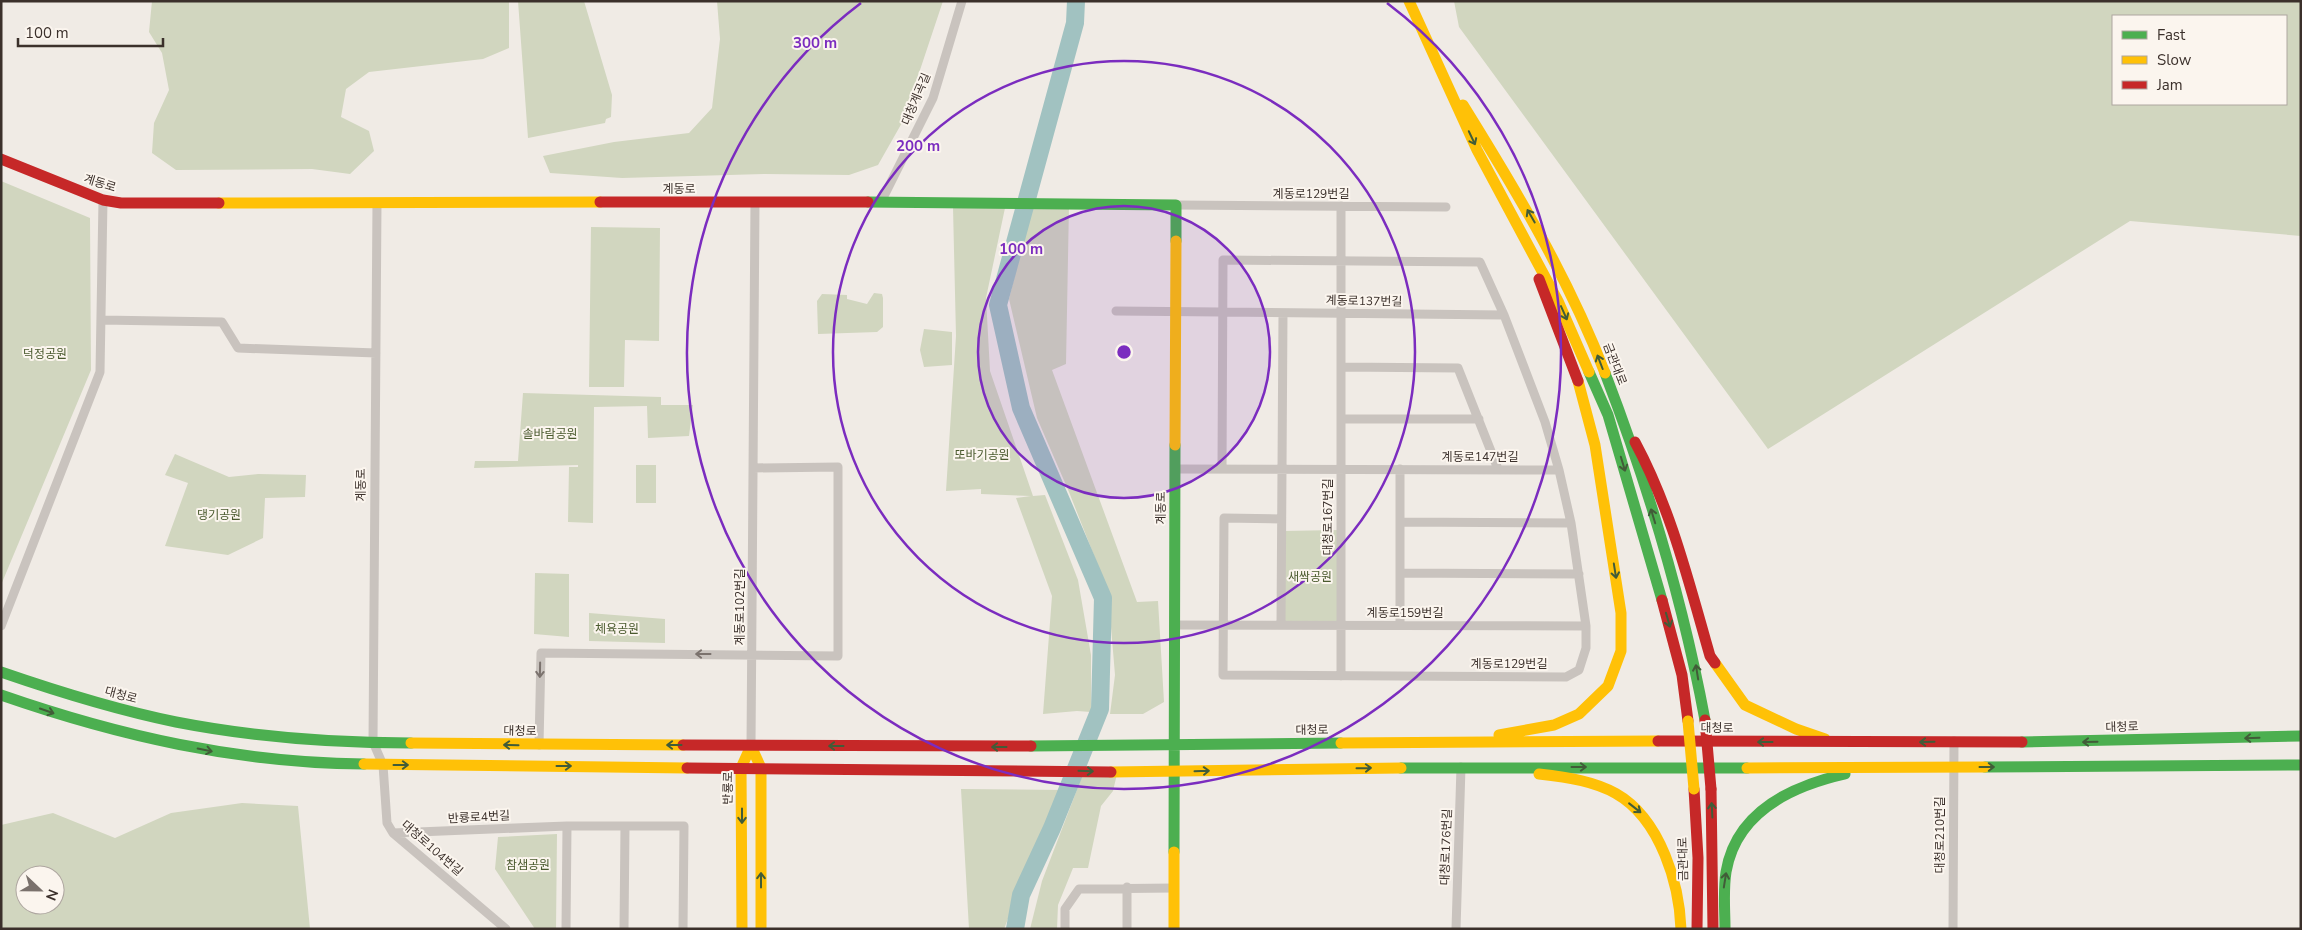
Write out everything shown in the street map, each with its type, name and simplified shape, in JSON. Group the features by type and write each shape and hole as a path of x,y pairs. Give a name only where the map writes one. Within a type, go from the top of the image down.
{"main road":[{"name":"금관대로","path":"1409,1 1428,47 1477,150 1558,301 1608,415 1672,633 1682,675 1694,789 1698,858 1697,929"},
{"name":"금관대로","path":"1428,47 1533,220 1573,297 1619,412 1675,585 1694,658 1705,720 1714,847 1713,929"},
{"name":"계동로","path":"1,159 103,200 120,203 980,202 1176,205 1174,929"},
{"path":"1467,741 1554,725 1579,714 1608,686 1621,650 1622,613 1596,445 1577,377 1517,223"},
{"path":"1619,412 1654,477 1672,526 1710,656 1745,705 1796,729 1837,742"},
{"name":"대청로","path":"1,672 94,702 204,728 314,740 373,742 540,745 1134,747 1467,741 2085,742 2301,736"},
{"path":"1,695 96,726 150,740 250,759 312,764 1135,772 1467,767 1953,768 2301,765"},
{"path":"751,746 761,768 761,929"},
{"name":"반룡로","path":"742,929 742,768 751,746"},
{"path":"1467,767 1580,780 1612,791 1640,810 1657,836 1670,866 1681,908 1681,929"},
{"path":"1725,929 1724,884 1731,852 1750,820 1786,792 1825,778 1876,768"}],"street":[{"name":"대청계곡길","path":"881,202 933,98 962,1"},
{"path":"1,626 100,372 103,200"},
{"name":"계동로102번길","path":"751,746 755,202"},
{"name":"계동로","path":"377,203 373,742 383,765"},
{"name":"계동로129번길","path":"1176,205 1446,207"},
{"name":"대청로167번길","path":"1341,206 1341,676"},
{"path":"1222,469 1223,260 1341,262"},
{"name":"계동로129번길","path":"1341,262 1480,262 1504,315 1545,422 1559,470 1571,523 1586,626 1586,648 1579,670 1566,677 1341,676"},
{"name":"계동로137번길","path":"1116,311 1504,315"},
{"path":"1280,625 1283,313"},
{"path":"101,320 222,322 238,348 376,353"},
{"path":"1341,367 1458,368 1498,470"},
{"path":"1341,419 1479,419"},
{"path":"540,745 541,653 838,656 838,468 753,468"},
{"name":"계동로147번길","path":"1175,469 1559,470"},
{"path":"1400,469 1400,626"},
{"path":"1281,519 1224,518 1223,676 1341,676"},
{"path":"1400,522 1571,523"},
{"path":"1400,573 1579,574"},
{"name":"계동로159번길","path":"1175,625 1586,626"},
{"name":"대청로210번길","path":"1952,929 1954,741"},
{"name":"대청로104번길","path":"383,765 387,823 394,833 506,929"},
{"name":"대청로176번길","path":"1456,929 1467,767"},
{"path":"566,826 566,929"},
{"name":"반룡로4번길","path":"394,833 566,826 684,826 683,929"},
{"path":"624,929 625,826"},
{"path":"1126,929 1127,887"},
{"path":"1065,929 1064,909 1079,889 1174,888"}],"green space":[{"path":"152,1 509,1 509,48 483,59 369,72 346,89 341,117 369,131 374,151 350,174 312,169 176,170 152,153 154,123 169,90 162,53 149,32"},
{"path":"518,1 584,1 612,95 611,117 606,119 605,123 528,138"},
{"path":"717,1 943,1 903,121 878,165 849,175 765,174 622,178 550,173 543,156 614,142 689,133 712,108 720,39"},
{"path":"1454,1 2301,1 2301,236 2130,221 1768,449 1459,27"},
{"name":"덕정공원","path":"1,181 90,218 91,370 1,585"},
{"path":"1069,205 1066,364 1052,370 1137,602 1158,601 1164,702 1143,714 1110,714 1115,675 1108,591 1069,492 1037,418 1009,299 1031,209"},
{"name":"또바기공원","path":"953,207 1005,208 986,298 990,371 1033,496 1045,495 1078,580 1091,655 1091,712 1077,711 1043,714 1052,596 1016,498 1031,496 981,494 981,489 946,491 956,336"},
{"path":"591,227 660,228 659,341 625,340 624,387 589,387"},
{"path":"874,293 882,294 883,298 883,327 877,332 818,334 817,301 822,294 847,295 847,299 867,304"},
{"path":"924,329 952,332 952,365 924,367 920,350"},
{"name":"솔바람공원","path":"523,393 661,397 661,405 693,405 689,436 648,438 647,406 594,407 593,523 568,522 569,467 578,467 578,465 474,468 475,461 518,461"},
{"name":"댕기공원","path":"175,454 229,477 258,474 306,475 305,497 265,498 263,538 228,555 165,546 188,483 165,475"},
{"path":"636,465 656,465 656,503 636,503"},
{"name":"새싹공원","path":"1338,530 1338,623 1283,624 1283,531"},
{"path":"535,573 569,574 569,637 534,634"},
{"name":"체육공원","path":"589,613 665,619 665,643 589,641"},
{"path":"1083,774 1117,774 1113,791 1101,806 1088,868 1073,868 1058,905 1057,929 1030,929 1042,881"},
{"path":"961,789 1064,790 1037,844 1004,929 969,929"},
{"path":"242,803 298,806 310,929 1,929 1,825 53,813 115,838 171,813"},
{"name":"참샘공원","path":"557,834 556,929 535,929 495,869 498,837"}],"waterway":[{"path":"1015,929 1021,895 1052,828 1100,709 1103,598 1021,408 998,305 1075,23 1076,1"}],"traffic: fast":[{"path":"868,202 1176,205 1176,241"},
{"path":"1589,372 1608,415 1662,600"},
{"path":"1605,373 1636,458 1663,544 1686,632 1705,720"},
{"path":"1174,852 1175,445"},
{"path":"1,672 110,706 176,722 234,732 293,738 411,743"},
{"path":"1,695 45,710 134,735 225,753 271,759 364,764"},
{"path":"2022,742 2301,736"},
{"path":"1031,746 1341,743"},
{"path":"1985,767 2301,765"},
{"path":"1401,768 1747,768"},
{"path":"1725,929 1724,893 1726,872 1732,851 1741,833 1769,805 1787,794 1825,779 1845,774"}],"traffic: slow":[{"path":"1409,1 1477,150 1558,301 1589,372"},
{"path":"1463,105 1503,170 1558,269 1605,373"},
{"path":"219,203 600,202"},
{"path":"1175,445 1176,241"},
{"path":"1499,735 1554,725 1579,714 1608,686 1621,651 1621,613 1595,445 1578,381"},
{"path":"1715,663 1745,705 1796,729 1825,739"},
{"path":"1688,721 1694,789"},
{"path":"1341,743 1658,741"},
{"path":"411,743 683,745"},
{"path":"751,746 761,768 761,929"},
{"path":"742,929 741,768 751,746"},
{"path":"364,764 687,768"},
{"path":"1747,768 1985,767"},
{"path":"1111,772 1401,768"},
{"path":"1539,774 1600,786 1630,804 1643,817 1655,834 1672,873 1678,900 1681,929"},
{"path":"1174,852 1174,929"}],"traffic: jam":[{"path":"1,159 103,200 121,203 219,203"},
{"path":"600,202 868,202"},
{"path":"1539,279 1578,381"},
{"path":"1635,442 1648,467 1669,520 1687,574 1710,656 1715,663"},
{"path":"1662,600 1682,675 1688,721"},
{"path":"1705,720 1711,789"},
{"path":"1658,741 2022,742"},
{"path":"683,745 1031,746"},
{"path":"687,768 1111,772"},
{"path":"1694,789 1698,858 1697,929"},
{"path":"1711,789 1713,929"}]}
